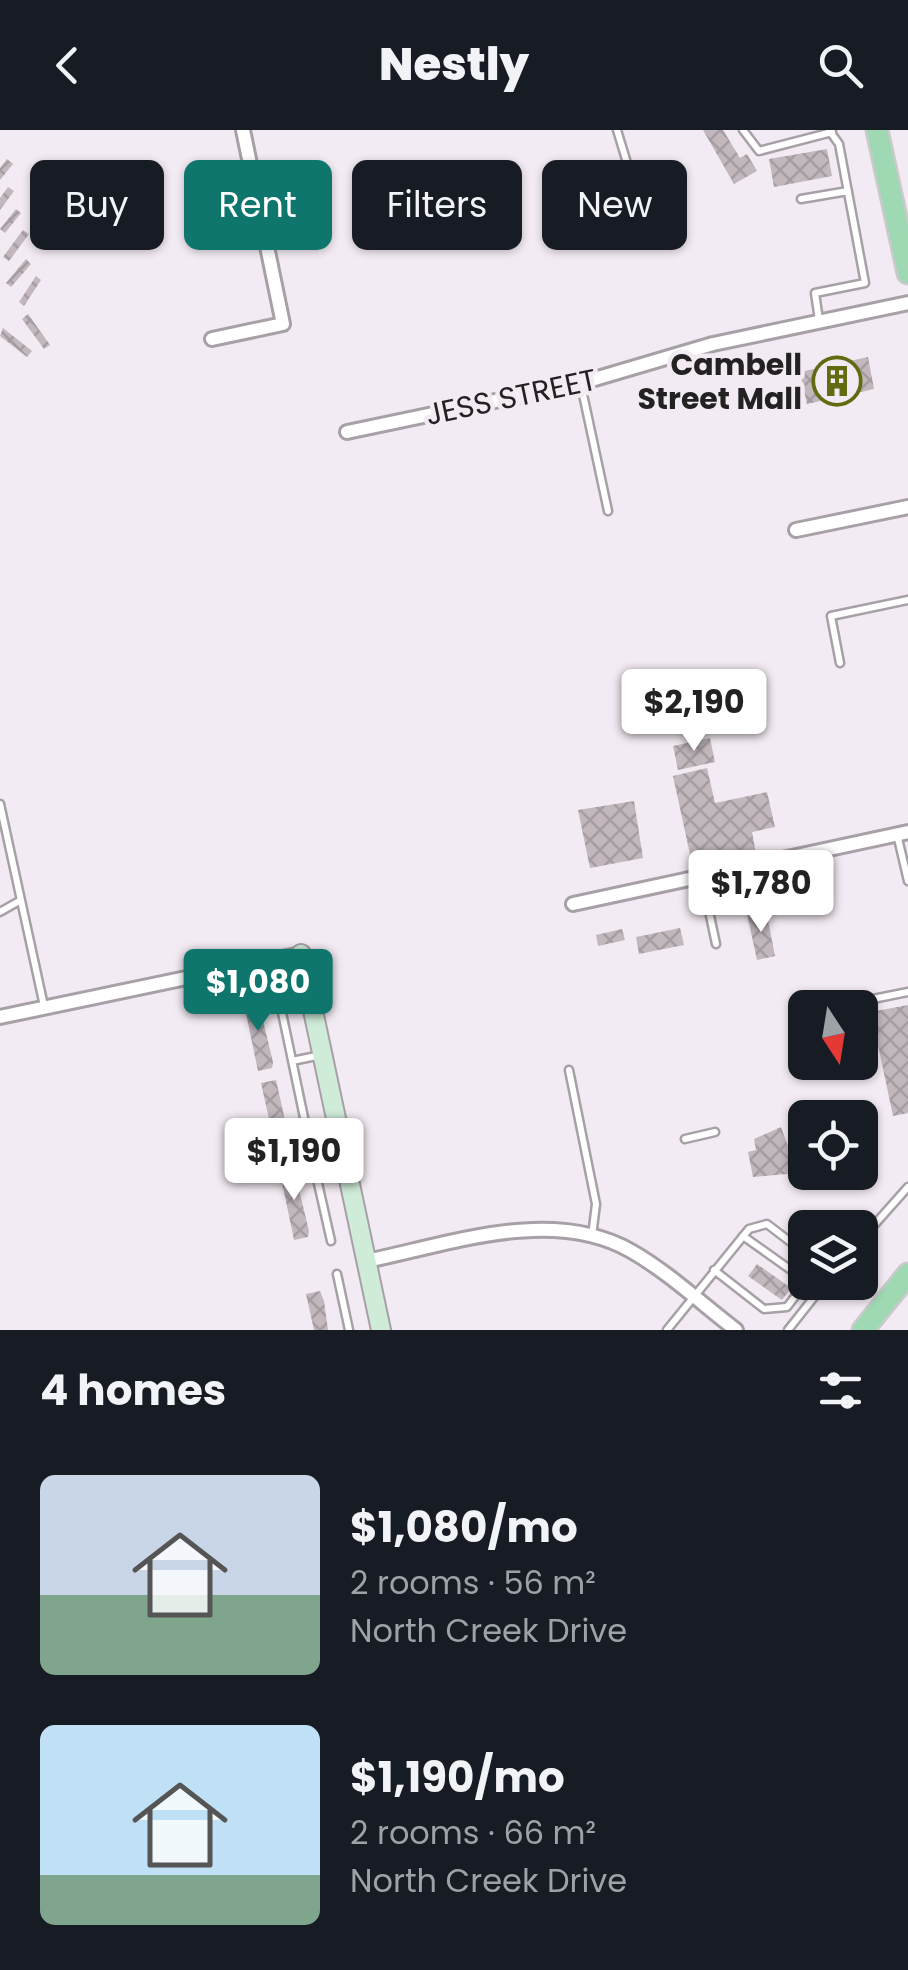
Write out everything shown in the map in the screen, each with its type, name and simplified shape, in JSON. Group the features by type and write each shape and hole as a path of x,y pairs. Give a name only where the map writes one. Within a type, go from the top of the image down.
{"main road":[{"path":"878,130 908,273"},
{"path":"863,1330 908,1274"}],"street":[{"path":"212,339 284,324 243,130"},
{"name":"JESS STREET","path":"347,432 581,383 688,350 908,303"},
{"path":"796,530 908,507"},
{"path":"573,904 903,833"},
{"path":"0,1017 301,954 382,1330"},
{"path":"367,1261 521,1230 592,1237 632,1252 734,1329"}],"lane":[{"path":"617,130 626,160"},
{"path":"743,130 759,151 831,131 839,144 865,283 814,293 820,322"},
{"path":"802,199 848,190"},
{"path":"581,383 608,511"},
{"path":"840,663 831,616 908,600"},
{"path":"0,804 44,1008"},
{"path":"903,833 908,881"},
{"path":"701,877 716,944"},
{"path":"0,912 21,900"},
{"path":"276,984 331,1241"},
{"path":"878,999 908,992"},
{"path":"292,1061 322,1054"},
{"path":"568,1070 596,1204 592,1237"},
{"path":"685,1138 715,1132"},
{"path":"316,1170 346,1164"},
{"path":"878,1219 901,1190 908,1188"},
{"path":"667,1330 749,1228 767,1224 788,1239"},
{"path":"743,1236 788,1269"},
{"path":"714,1270 764,1308 788,1307 793,1300"},
{"path":"337,1274 349,1330"},
{"path":"788,1330 812,1300"}],"building":[{"path":"703,130 723,130 740,158 747,154 757,171 734,184"},
{"path":"827,149 832,176 774,187 769,159"},
{"path":"7,159 13,164 0,180 0,168"},
{"path":"8,187 14,191 0,210 0,198"},
{"path":"16,209 21,213 5,233 0,229"},
{"path":"23,230 29,234 9,261 3,257"},
{"path":"26,259 31,264 11,287 6,283"},
{"path":"36,276 41,280 24,306 19,302"},
{"path":"28,314 50,345 44,349 22,319"},
{"path":"3,328 32,351 27,357 0,336"},
{"name":"Cambell Street Mall","path":"868,357 874,389 807,404 800,372"},
{"path":"710,738 715,762 678,770 673,746"},
{"path":"707,768 715,803 767,792 775,827 752,832 756,854 693,868 673,776"},
{"path":"634,801 643,858 590,868 578,810"},
{"path":"766,910 775,956 757,960 747,914"},
{"path":"680,928 684,945 639,954 636,937"},
{"path":"622,929 625,940 598,946 596,935"},
{"path":"257,996 273,1062 272,1068 258,1071 243,999"},
{"path":"908,1005 908,1113 893,1116 878,1045 878,1011"},
{"path":"276,1080 291,1147 290,1152 277,1155 261,1083"},
{"path":"781,1127 788,1146 788,1174 753,1177 748,1152 756,1150 754,1139"},
{"path":"293,1165 309,1231 308,1237 294,1240 279,1168"},
{"path":"757,1264 788,1286 788,1292 782,1300 748,1276"},
{"path":"320,1291 328,1330 314,1330 306,1294"}],"place":[{"name":"Cambell Street Mall","path":"837,381"}]}
